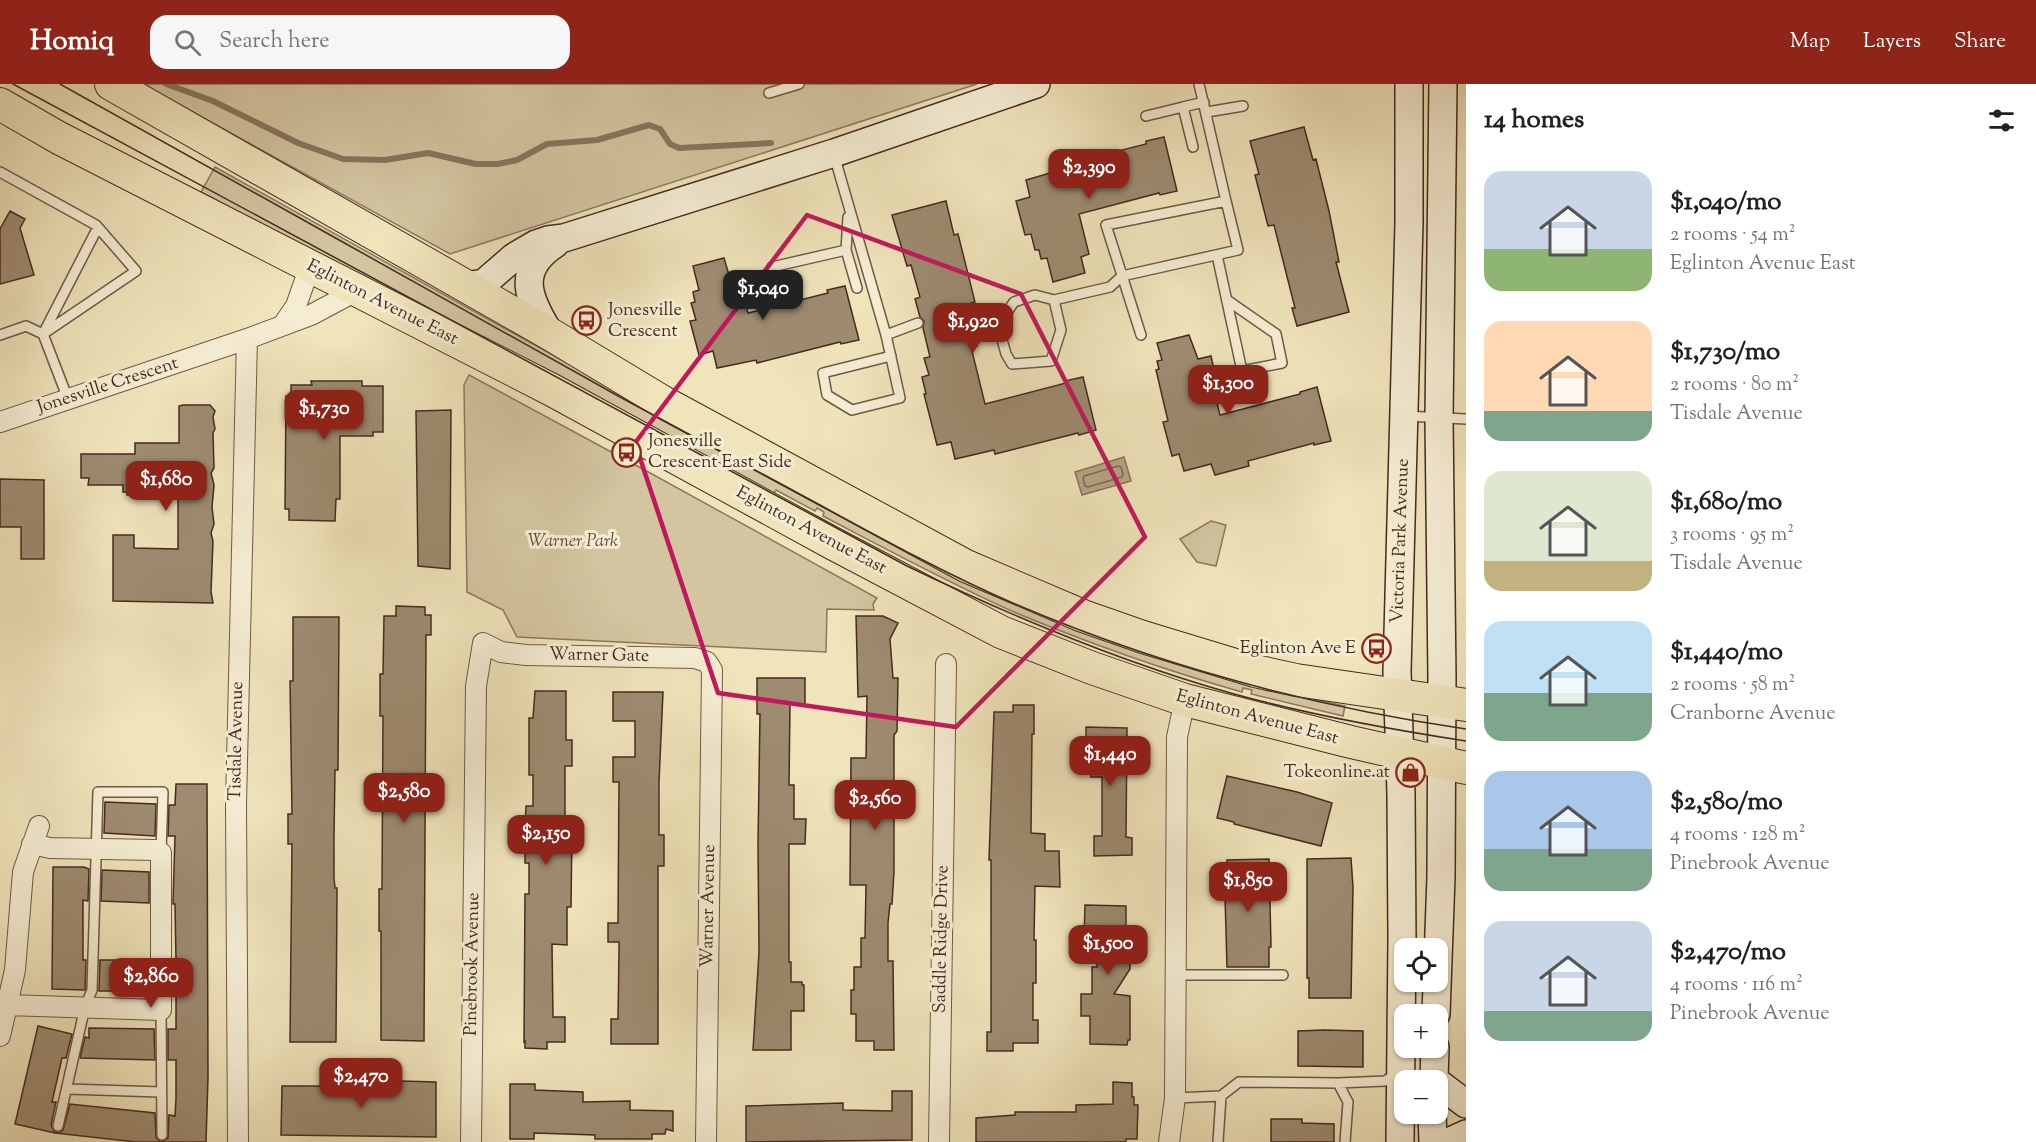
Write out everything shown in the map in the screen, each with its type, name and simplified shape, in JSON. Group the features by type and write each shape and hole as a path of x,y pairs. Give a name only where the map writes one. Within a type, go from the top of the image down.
{"main road":[{"path":"111,84 550,334 663,402 977,571 1083,616 1255,671 1296,680 1454,703"},
{"name":"Victoria Park Avenue","path":"1400,1070 1402,939 1397,695 1408,234 1409,84"},
{"name":"Victoria Park Avenue","path":"1436,1004 1441,877 1453,765 1454,703 1439,418 1443,84"},
{"path":"466,286 484,283 514,257 536,244 675,205 834,153 1019,86"},
{"name":"Eglinton Avenue East","path":"0,104 70,144 552,390 852,554 1001,632 1092,668 1185,700 1453,765"},
{"path":"550,334 531,301 529,281 536,259 564,238"},
{"path":"1448,1090 1466,1104"},
{"name":"Victoria Park Avenue","path":"1400,1124 1400,1142"},
{"path":"1432,1124 1433,1142"},
{"path":"1448,1142 1466,1134"}],"street":[{"path":"283,325 296,306 310,266"},
{"name":"Jonesville Crescent","path":"0,422 247,339 311,315 358,290"},
{"name":"Tisdale Avenue","path":"238,1142 236,804 247,339"},
{"name":"Warner Gate","path":"483,643 501,652 526,655 695,658 707,662 712,670"},
{"name":"Pinebrook Avenue","path":"471,1142 476,686 483,643"},
{"name":"Saddle Ridge Drive","path":"939,1142 946,664"},
{"name":"Warner Avenue","path":"706,1142 712,670"},
{"path":"1169,1142 1175,1098 1177,736 1185,700"},
{"path":"0,1036 7,1005 15,970 23,872 35,835 50,848 155,850 161,853 161,1010 7,1005"}],"lane":[{"path":"770,93 799,84"},
{"path":"1054,300 1061,330 1051,361 1012,364 1006,354 998,325 1014,302 1035,296 1054,300 1110,287 1122,276 1238,250 1199,84"},
{"path":"1146,116 1204,102"},
{"path":"1207,112 1243,106"},
{"path":"1184,107 1193,147"},
{"path":"834,153 848,209 886,335 891,356 900,398 852,410 827,395 823,373 891,356"},
{"path":"0,172 98,227 136,271 43,334"},
{"path":"1141,335 1106,225 1226,201"},
{"path":"848,209 846,250 857,288"},
{"path":"43,334 98,227"},
{"path":"772,267 846,250"},
{"path":"1217,255 1242,371 1281,363 1276,334 1227,300"},
{"path":"886,335 918,323"},
{"path":"0,335 26,326 43,334 68,399"},
{"path":"1404,416 1466,419"},
{"path":"58,1126 85,1007 92,990 98,792 163,792 161,853"},
{"path":"1175,975 1282,975"},
{"path":"161,1010 162,1135"},
{"path":"1175,1098 1221,1096 1239,1082 1385,1081 1394,1075"},
{"path":"1338,1083 1348,1102 1345,1142"},
{"path":"67,1089 161,1092"},
{"path":"1218,1142 1221,1096"}],"highlighted area":[{"path":"807,215 1021,294 1145,537 956,727 718,693 635,443"}],"green space":[{"path":"142,84 977,84 450,254"},
{"path":"215,167 723,450 1299,696 1345,706 1343,716 1251,694 1252,690 1243,688 1242,692 1213,684 1070,634 1014,612 942,578 823,516 824,512 817,508 815,511 776,490 772,496 201,192"},
{"name":"Warner Park","path":"469,375 877,598 873,604 874,610 827,609 826,652 517,637 503,610 467,592 464,385"},
{"path":"1211,521 1226,525 1216,566 1197,562 1180,539"}],"water":[{"path":"1124,457 1131,481 1082,495 1075,472"}],"building":[{"path":"1304,127 1313,160 1316,159 1329,211 1339,262 1336,262 1349,312 1297,326 1292,308 1295,308 1274,225 1268,226 1255,175 1259,174 1250,141"},
{"path":"1164,137 1177,191 1160,195 1159,193 1079,214 1089,254 1081,257 1085,273 1053,282 1047,258 1041,259 1039,250 1035,250 1031,234 1025,235 1016,201 1030,197 1026,180 1064,169 1063,165 1146,144 1146,141"},
{"path":"946,201 954,235 958,234 975,302 971,303 979,336 975,337 977,346 971,347 985,404 1083,377 1096,430 995,454 994,450 955,459 951,442 937,445 922,377 929,375 924,358 930,357 923,328 924,321 920,317 915,299 920,297 911,265 907,266 892,215"},
{"path":"10,211 25,219 20,228 34,275 0,284 0,229"},
{"path":"724,258 729,275 737,273 748,313 828,293 827,290 845,286 859,340 841,344 840,342 757,363 756,360 717,368 713,351 699,355 690,321 696,320 691,303 695,302 693,292 699,290 693,266"},
{"path":"1189,335 1198,359 1211,356 1215,374 1210,375 1220,415 1300,394 1300,392 1317,387 1331,441 1314,445 1314,443 1248,461 1249,466 1215,475 1211,464 1184,471 1179,454 1172,456 1163,422 1168,421 1156,370 1159,369 1157,361 1162,360 1157,343"},
{"path":"311,381 362,381 362,386 383,386 383,432 373,432 373,436 340,436 340,499 336,499 335,521 289,520 289,509 285,509 286,396 291,396 291,385 312,385"},
{"path":"210,405 215,411 213,417 214,468 211,473 214,485 212,507 214,524 211,533 213,603 113,601 113,535 134,535 134,548 178,549 178,494 127,495 127,492 123,492 123,485 88,485 89,478 81,478 81,454 135,454 135,443 179,443 179,406"},
{"path":"451,410 450,569 418,566 416,411"},
{"path":"0,479 44,480 44,559 21,559 21,527 0,527"},
{"path":"396,606 425,607 425,615 431,615 431,635 426,635 424,1041 381,1040 379,889 382,889 383,716 380,716 380,674 383,674 384,616 396,616"},
{"path":"856,616 883,616 898,623 890,639 893,678 898,678 897,731 894,735 894,872 888,923 888,961 893,961 894,1050 874,1050 874,1041 856,1041 856,1014 851,1014 854,967 861,967 861,938 865,938 866,885 850,885 851,758 866,758 867,696 858,697"},
{"path":"293,617 339,617 338,770 335,770 334,837 334,878 335,888 337,888 336,1042 290,1042 292,844 288,844 288,814 292,814 290,681 293,681"},
{"path":"757,678 805,678 805,704 790,704 789,785 794,785 794,819 806,819 805,844 789,844 791,982 802,982 804,985 804,1011 791,1011 791,1050 753,1050 759,952 760,714 757,714"},
{"path":"535,691 566,691 566,740 572,740 572,766 565,766 565,828 572,828 571,907 567,907 567,945 552,944 553,1017 565,1017 565,1042 547,1042 547,1049 525,1048 524,1042 525,894 529,894 529,863 525,863 525,829 526,806 533,806 533,775 529,775 529,718 533,718"},
{"path":"613,692 663,692 659,835 664,835 664,866 658,866 658,1044 611,1044 611,1019 618,1019 619,951 619,942 608,942 608,923 618,923 619,782 613,782 613,757 635,757 635,721 613,721"},
{"path":"1013,705 1034,705 1031,833 1045,834 1045,851 1059,851 1060,887 1035,886 1036,983 1033,983 1033,1020 1038,1020 1038,1043 1013,1043 1013,1051 987,1051 987,1032 991,1032 991,860 989,860 994,712 1013,712"},
{"path":"1086,727 1127,728 1126,837 1132,838 1132,855 1094,856 1094,836 1102,836 1102,777 1091,777 1091,764 1086,764"},
{"path":"1227,776 1297,792 1332,803 1321,846 1217,818"},
{"path":"176,784 207,784 208,1078 206,1142 161,1142 168,1138 169,1115 175,1116 176,1098 176,1060 168,1060 168,1029 176,1029 176,992 173,992 173,961 176,961 175,904 173,904 175,836 168,836 169,805 175,805"},
{"path":"105,802 156,804 155,836 104,833"},
{"path":"1351,858 1353,887 1351,998 1309,998 1307,859"},
{"path":"1269,859 1271,947 1269,947 1269,967 1227,967 1225,897 1227,860"},
{"path":"53,867 89,869 88,901 83,900 85,990 52,989"},
{"path":"102,870 149,872 149,903 101,901"},
{"path":"1085,905 1126,906 1126,941 1130,941 1130,969 1114,994 1130,996 1130,1040 1127,1045 1090,1044 1090,1016 1081,1016 1081,994 1092,994 1092,967 1097,967 1097,937 1084,937"},
{"path":"100,960 149,960 149,991 99,991"},
{"path":"38,1026 72,1034 66,1058 62,1058 52,1102 56,1102 51,1125 54,1131 59,1133 63,1130 70,1104 155,1113 156,1138 161,1142 136,1142 55,1133 15,1124"},
{"path":"89,1028 154,1029 155,1060 80,1058 85,1037 89,1038"},
{"path":"1298,1031 1363,1031 1363,1067 1298,1066"},
{"path":"329,1079 436,1082 436,1137 281,1135 282,1086 329,1086"},
{"path":"1113,1082 1132,1083 1134,1105 1138,1105 1137,1139 1126,1139 1126,1142 976,1142 976,1118 1015,1115 1015,1112 1076,1112 1076,1105 1113,1104"},
{"path":"510,1084 535,1084 535,1090 583,1092 583,1102 630,1101 630,1110 673,1111 673,1131 666,1129 665,1134 652,1134 652,1139 595,1139 595,1135 534,1133 534,1139 510,1139"},
{"path":"892,1091 912,1091 912,1140 746,1142 746,1106 843,1103 843,1110 892,1111"},
{"path":"1271,1119 1302,1119 1302,1123 1334,1124 1334,1142 1271,1142"}],"waterway":[{"path":"166,84 213,101 298,143 343,159 385,160 428,153 476,164 498,164 517,160 547,144 597,140 649,125 660,129 670,144 679,148 771,143"}],"tram line":[{"path":"13,84 907,566 987,603 1108,653 1234,694 1349,721 1466,741"},
{"path":"60,84 620,397 892,544 990,593 1070,626 1180,665 1293,696 1408,720 1466,729"}],"place":[{"name":"Jonesville Crescent","path":"587,321"},
{"name":"Jonesville Crescent East Side","path":"627,452"},
{"name":"Eglinton Ave E","path":"1377,649"},
{"name":"Tokeonline.at","path":"1411,773"}]}
